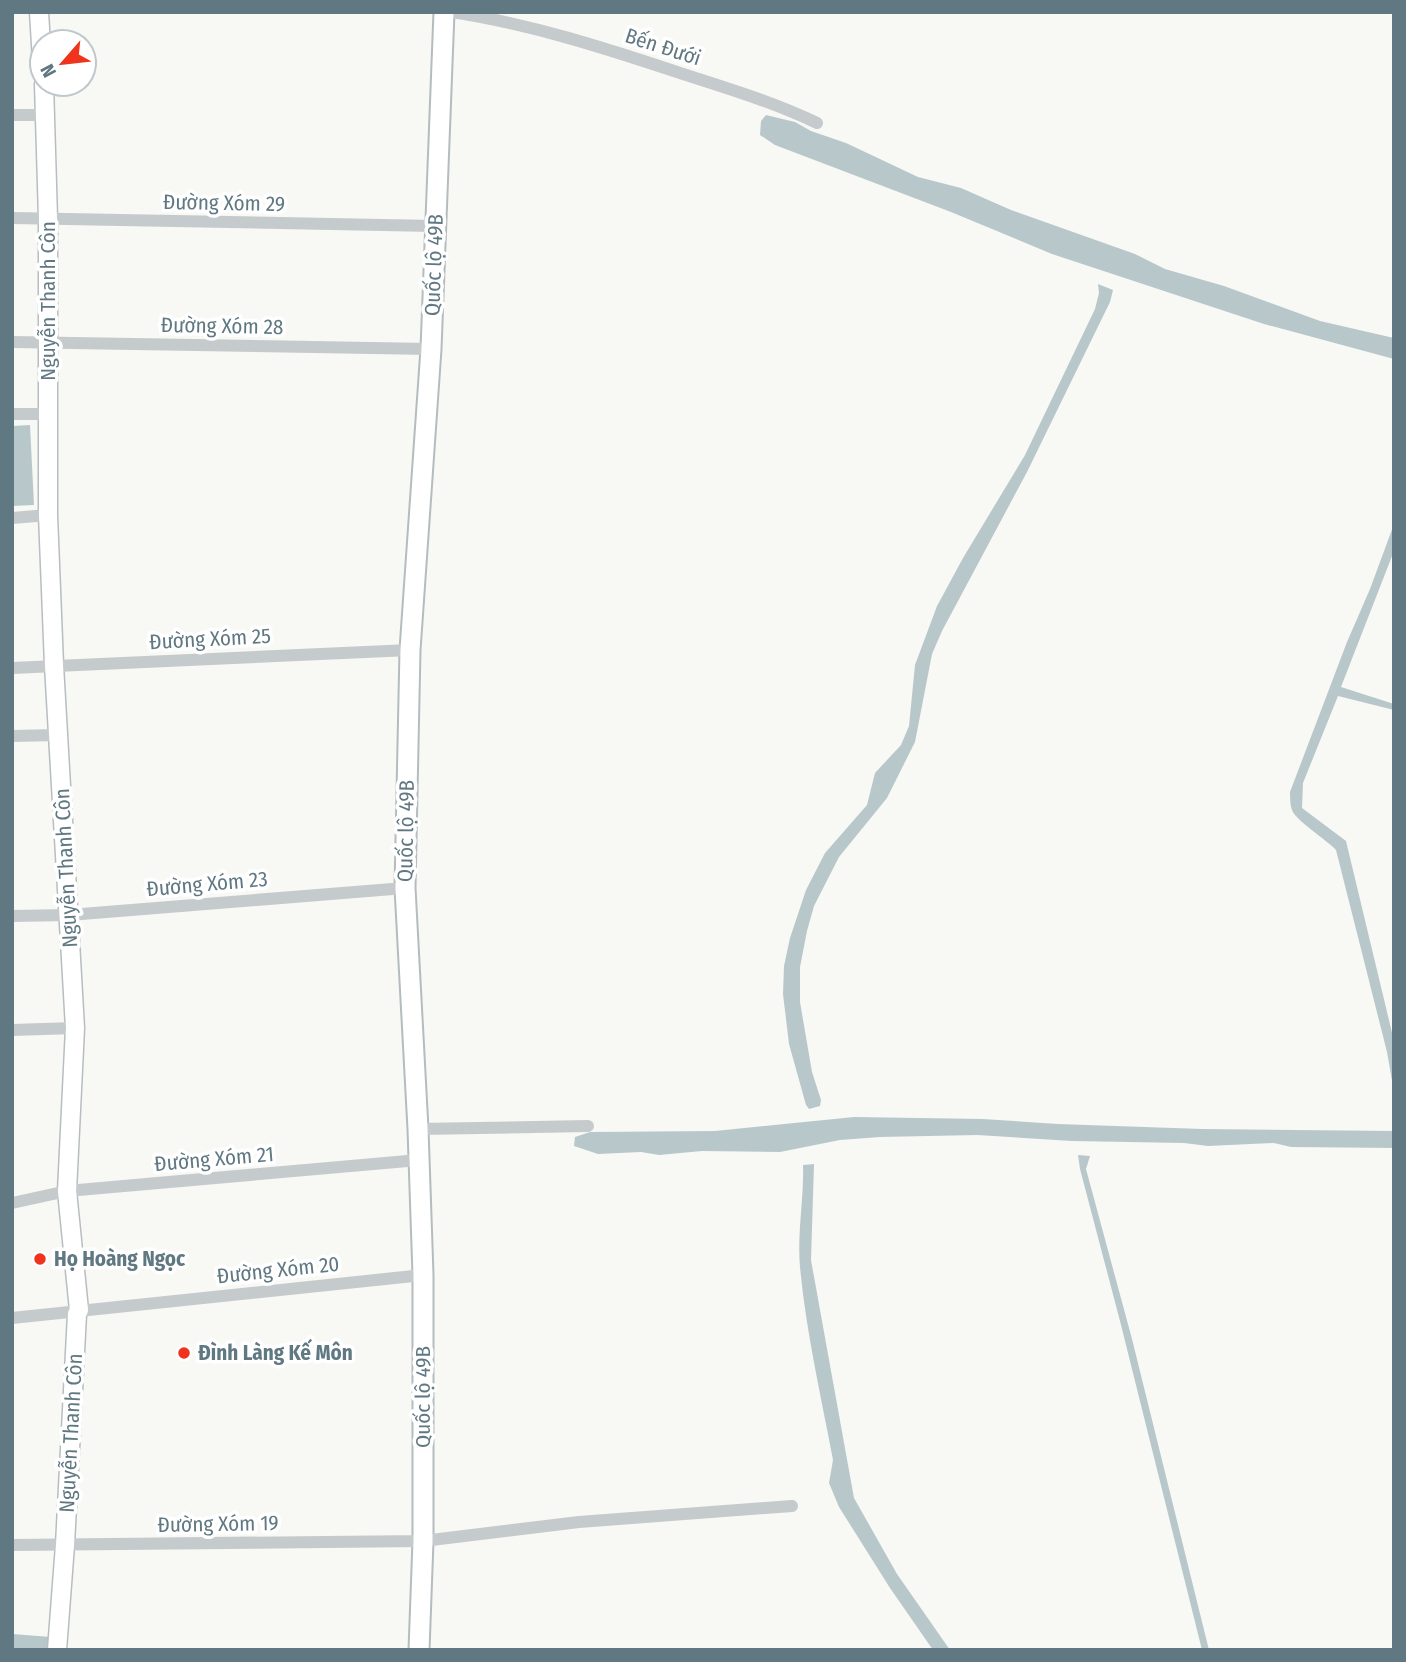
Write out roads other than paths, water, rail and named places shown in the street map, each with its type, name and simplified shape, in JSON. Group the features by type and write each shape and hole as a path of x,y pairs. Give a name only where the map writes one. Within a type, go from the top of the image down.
{"main road":[{"name":"Quốc lộ 49B","path":"419,1650 423,1541 423,1275 405,888 410,650 431,349 444,12"}],"street":[{"name":"Bến Đưới","path":"452,12 501,20 620,53 784,107 817,123"},
{"name":"Nguyễn Thanh Côn","path":"45,98 49,342 48,515 75,1028 67,1191 79,1310 57,1650"},
{"path":"12,115 46,115"},
{"name":"Đường Xóm 29","path":"12,218 435,226"},
{"name":"Đường Xóm 28","path":"12,342 431,349"},
{"path":"12,414 48,414"},
{"path":"12,518 48,515"},
{"name":"Đường Xóm 25","path":"12,668 410,650"},
{"path":"12,736 58,735"},
{"name":"Đường Xóm 23","path":"12,916 69,915 405,888"},
{"path":"12,1030 75,1028"},
{"path":"418,1129 588,1126"},
{"name":"Đường Xóm 21","path":"12,1203 67,1191 419,1160"},
{"name":"Đường Xóm 20","path":"12,1318 423,1275"},
{"name":"Đường Xóm 19","path":"12,1545 423,1541 579,1522 792,1506"}],"place":[{"name":"Họ Hoàng Ngọc","path":"40,1259"},
{"name":"Đình Làng Kế Môn","path":"184,1353"}]}
